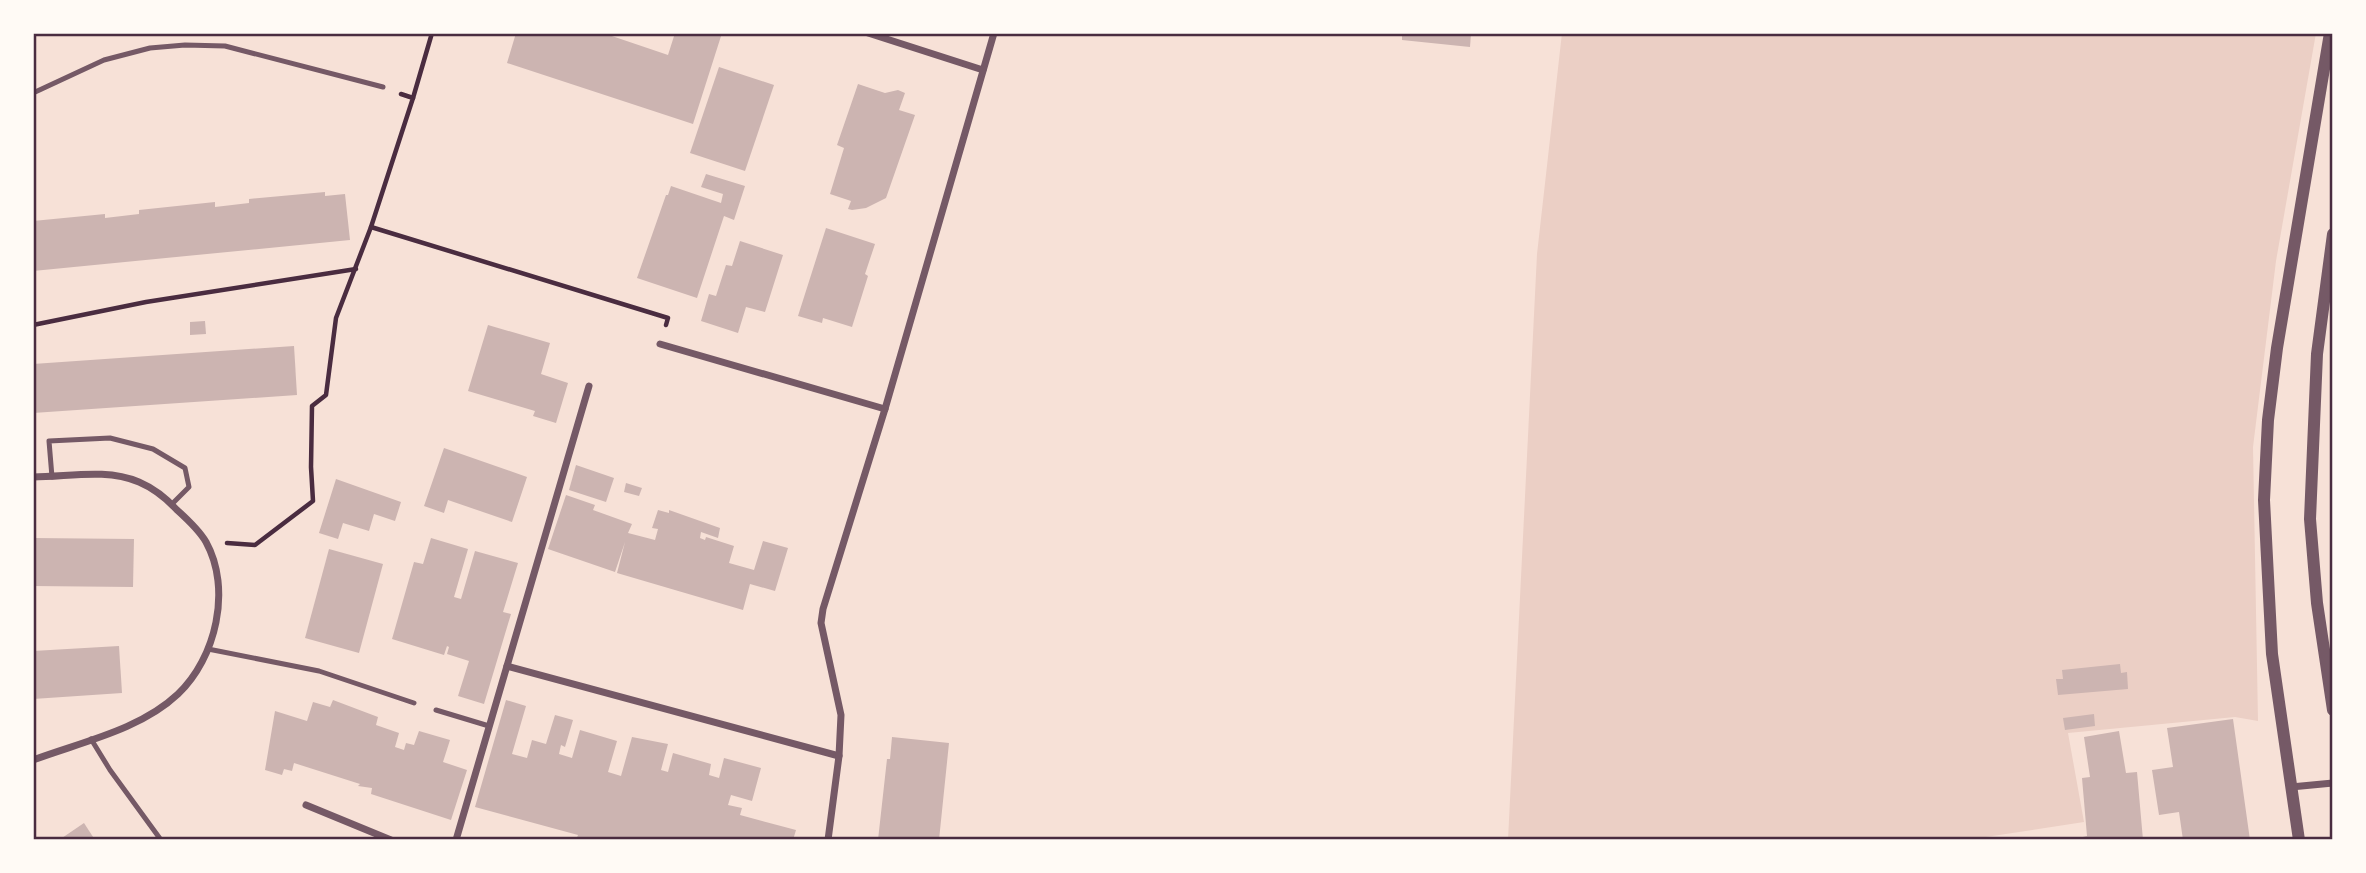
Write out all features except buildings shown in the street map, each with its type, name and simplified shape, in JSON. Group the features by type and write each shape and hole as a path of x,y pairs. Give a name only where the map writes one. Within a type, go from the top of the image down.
{"street":[{"path":"868,33 983,70"},
{"path":"828,840 839,756 841,715 821,623 823,609 886,408 994,33"},
{"path":"2299,840 2272,654 2264,499 2268,420 2277,348 2330,33"},
{"path":"2333,234 2317,354 2310,519 2318,615 2333,710"},
{"path":"660,344 886,408"},
{"path":"456,840 589,386"},
{"path":"33,477 102,473 140,482 172,505 206,542 218,591 218,616 208,649 190,681 159,710 134,723 33,760"},
{"path":"507,666 839,756"},
{"path":"2291,787 2333,783"},
{"path":"306,805 391,840"}],"lane":[{"path":"33,93 104,60 150,48 185,45 225,46 383,87"},
{"path":"52,477 49,441 110,439 153,449 185,468 189,487 172,505"},
{"path":"208,649 319,671 414,703"},
{"path":"436,710 489,726"},
{"path":"92,739 161,840"}],"path":[{"path":"206,542 255,545 313,501 312,406 326,395 336,318 372,227 432,33"},
{"path":"383,87 413,98"},
{"path":"372,227 668,318 660,344"},
{"path":"33,325 146,302 356,268"}],"shaded area":[{"path":"1562,33 2316,33 2276,261 2253,447 2258,721 2235,717 2068,733 2084,822 1966,840 1508,840 1537,254"}]}
